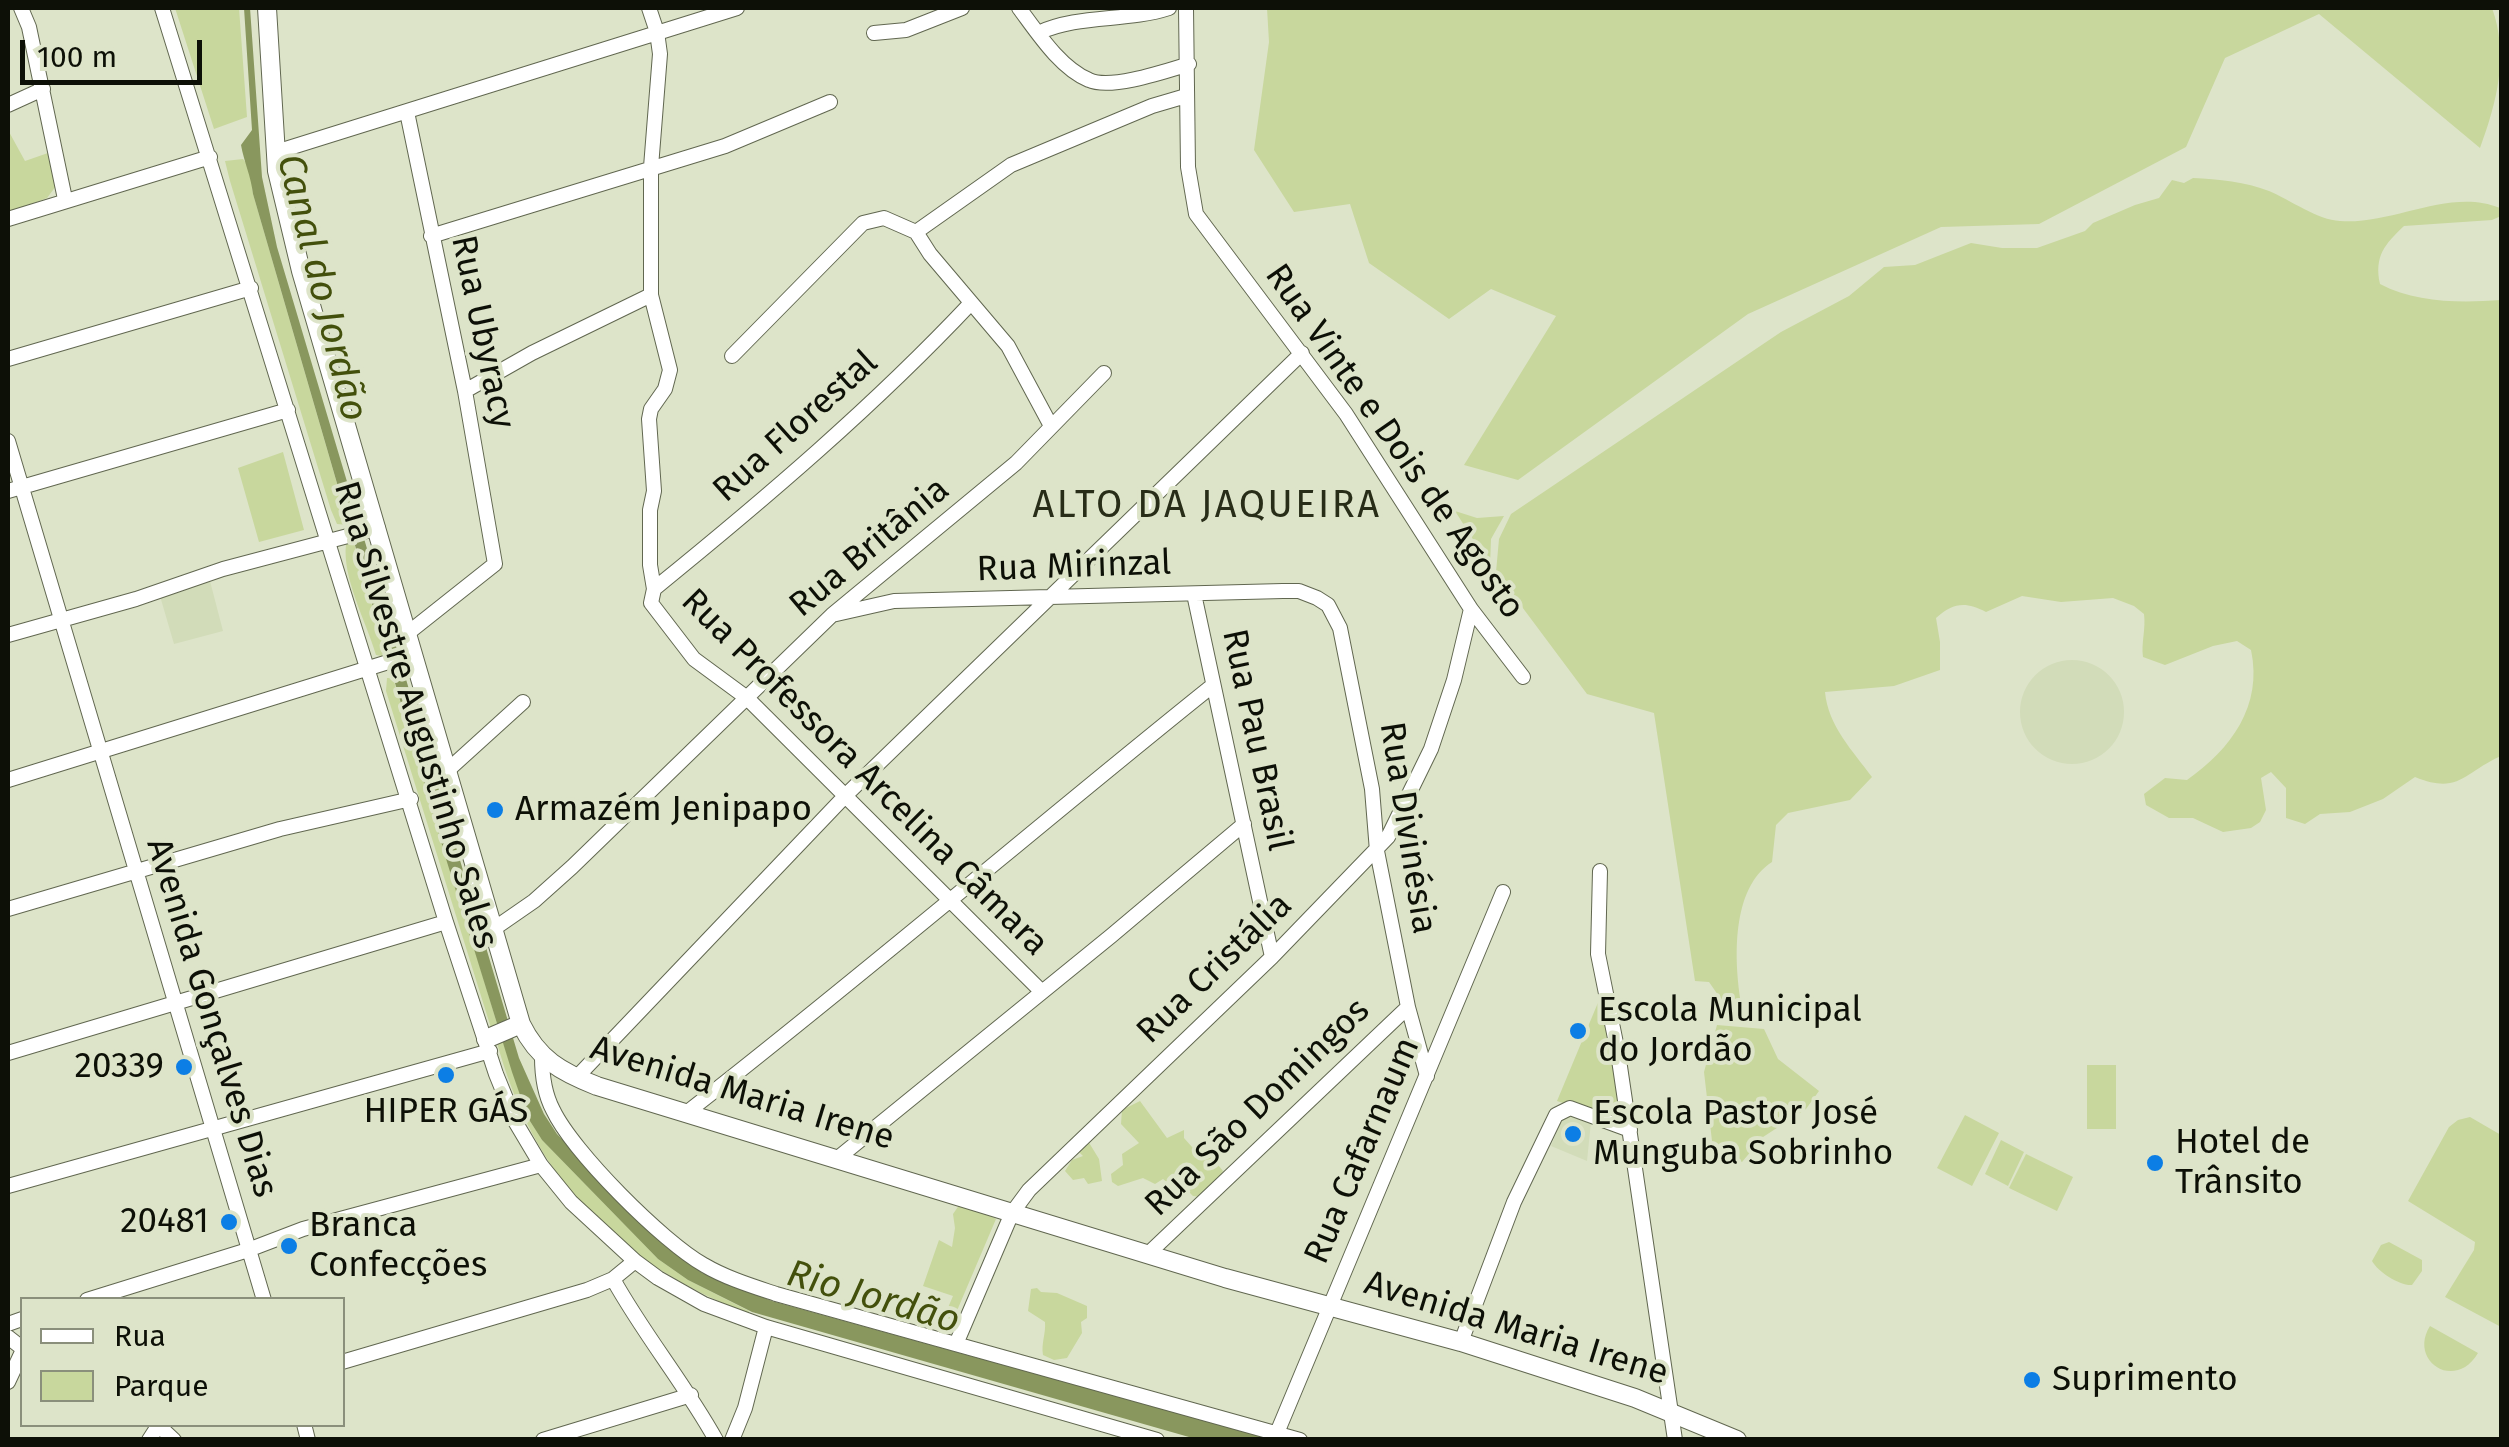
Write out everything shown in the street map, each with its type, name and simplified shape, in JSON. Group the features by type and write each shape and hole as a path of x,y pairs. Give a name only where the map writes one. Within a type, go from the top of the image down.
{"main road":[{"name":"Avenida Maria Irene","path":"267,8 281,193 301,271 374,529 408,632 410,656 494,928 518,1025 542,1057 576,1078 685,1114 1460,1342 1672,1412 1737,1440"},
{"path":"489,1042 518,1025"}],"street":[{"path":"22,8 30,28 66,199"},
{"name":"Rua Silvestre Augustinho Sales","path":"162,8 373,667 446,922 505,1097 541,1166 594,1226 658,1278 704,1304 766,1327 1157,1440"},
{"name":"Rua Professora Arcelina Câmara","path":"649,8 657,32 659,67 651,167 651,295 670,370 665,390 649,418 654,491 650,510 654,588 650,603 694,659 747,698 1041,991"},
{"path":"276,152 737,8"},
{"path":"874,32 906,30 962,8"},
{"path":"1019,8 1076,72 1092,82 1152,76 1188,64"},
{"path":"1038,33 1061,22 1150,14 1169,8"},
{"name":"Rua Vinte e Dois de Agosto","path":"1186,8 1188,167 1196,214 1302,353 1402,498 1471,609 1524,677"},
{"path":"8,104 43,89"},
{"path":"916,232 1011,165 1152,106 1186,96"},
{"path":"431,236 725,146 830,102"},
{"name":"Rua Ubyracy","path":"407,112 465,391 495,564 408,632"},
{"path":"8,219 210,157"},
{"path":"732,356 863,223 872,219 893,220 916,232 1016,358 1020,373 1051,426"},
{"path":"8,359 251,288"},
{"path":"465,391 532,352 651,295"},
{"name":"Rua Florestal","path":"654,588 731,526 886,388 972,303"},
{"path":"576,1078 847,794 1302,353"},
{"name":"Rua Britânia","path":"494,928 534,901 572,867 832,615 1016,463 1104,373"},
{"path":"14,489 288,410"},
{"name":"Avenida Gonçalves Dias","path":"8,441 14,489 60,621 263,1297"},
{"path":"8,635 374,529"},
{"name":"Rua Mirinzal","path":"832,615 894,601 1299,591 1317,598"},
{"name":"Rua Pau Brasil","path":"1194,594 1272,957"},
{"name":"Rua Divinésia","path":"1317,598 1328,605 1340,628 1372,789 1377,850 1408,1007 1427,1076"},
{"name":"Rua Cristália","path":"956,1344 1012,1213 1064,1154 1272,957 1377,850 1395,825 1431,749 1454,680 1471,609"},
{"path":"8,780 410,656"},
{"path":"685,1114 1212,686"},
{"path":"448,770 523,702"},
{"path":"8,909 280,829 411,799"},
{"path":"838,1158 1244,824"},
{"path":"1600,871 1598,954 1630,1130 1676,1440"},
{"name":"Rua Cafarnaum","path":"1277,1433 1503,892"},
{"path":"8,1052 446,922"},
{"name":"Rua São Domingos","path":"1149,1253 1408,1007"},
{"path":"8,1186 215,1130 489,1042"},
{"path":"542,1057 546,1094 575,1145 652,1223 693,1258 723,1274 776,1294 1300,1440"},
{"path":"1460,1342 1514,1202 1556,1115 1570,1108 1630,1130"},
{"path":"96,1297 303,1229 541,1166"},
{"path":"345,1361 533,1308 613,1279 636,1261"},
{"path":"613,1279 691,1395 716,1440"},
{"path":"732,1440 745,1408 766,1327"},
{"path":"8,1382 20,1355"},
{"path":"542,1440 691,1395"}],"shaded area":[{"name":"Rio Jordão","path":"244,8 250,8 262,177 277,247 519,1058 557,1134 664,1245 702,1273 772,1301 1271,1439 1196,1439 752,1312 688,1280 658,1259 542,1140 528,1118 512,1072 447,862 253,194 241,145 252,130"},
{"path":"210,581 223,631 174,644 160,596"},
{"path":"2072,660 2092,664 2109,675 2120,692 2124,712 2120,732 2109,749 2092,760 2072,764 2052,760 2035,749 2024,732 2020,712 2024,692 2035,675 2052,664"},
{"name":"Escola Pastor José Munguba Sobrinho","path":"1565,1112 1591,1122 1587,1161 1551,1146"}],"green space":[{"path":"175,8 239,8 247,117 214,129"},
{"path":"1267,8 2492,8 2500,61 2496,96 2480,148 2319,14 2225,58 2186,147 2039,224 1941,227 1748,314 1518,480 1464,465 1556,316 1491,289 1449,319 1369,263 1350,204 1294,212 1254,150 1269,42"},
{"path":"8,130 25,161 48,153 56,186 47,198 8,213"},
{"path":"243,159 250,168 253,194 349,525 337,524 331,510 230,181 225,161"},
{"path":"2193,178 2260,188 2340,221 2380,218 2461,202 2500,208 2501,216 2492,220 2404,226 2383,251 2379,274 2380,284 2424,298 2501,300 2501,756 2452,783 2415,777 2383,799 2350,812 2320,814 2305,824 2286,818 2286,788 2271,772 2261,778 2266,810 2260,822 2251,828 2223,832 2193,818 2169,818 2146,805 2144,794 2165,778 2187,780 2230,740 2248,708 2254,670 2251,650 2237,641 2165,665 2143,657 2144,614 2113,598 2061,602 2022,596 1986,612 1972,606 1954,607 1936,618 1940,670 1894,686 1825,692 1836,727 1872,777 1850,800 1788,813 1776,825 1772,862 1749,889 1738,926 1741,1003 1725,1005 1709,982 1695,981 1654,713 1587,694 1496,572 1499,539 1511,514 1781,332 1849,296 1884,267 1915,265 1971,243 2037,248 2159,198 2172,180 2184,183"},
{"path":"283,452 304,530 259,542 238,468"},
{"path":"1455,511 1477,518 1504,516 1491,539 1490,566"},
{"path":"354,543 387,657 376,655 351,585 346,544"},
{"path":"387,678 393,678 498,1027 491,1028 386,691"},
{"path":"1602,993 1625,1123 1557,1101"},
{"path":"1717,1025 1764,1029 1778,1059 1819,1091 1806,1109 1763,1137 1742,1162 1718,1150 1712,1141 1704,1072"},
{"path":"501,1036 528,1118 542,1140 658,1259 688,1280 749,1311 748,1314 658,1268 586,1209 532,1133 496,1039"},
{"path":"2087,1065 2116,1065 2116,1129 2087,1129"},
{"path":"1140,1101 1167,1138 1184,1130 1184,1138 1192,1147 1201,1144 1223,1171 1208,1198 1193,1196 1188,1191 1197,1179 1186,1167 1176,1176 1186,1188 1179,1192 1163,1179 1155,1184 1143,1178 1118,1186 1112,1182 1111,1174 1123,1165 1122,1154 1139,1143 1121,1124 1122,1110"},
{"path":"1965,1115 1999,1133 1972,1186 1937,1168"},
{"path":"2470,1117 2501,1135 2501,1327 2445,1297 2475,1242 2408,1201 2449,1127"},
{"path":"2001,1140 2024,1152 2008,1186 1985,1174"},
{"path":"1088,1141 1099,1159 1102,1181 1088,1184 1084,1178 1073,1180 1065,1171 1072,1160 1083,1156 1078,1151"},
{"path":"2026,1154 2073,1177 2057,1211 2009,1188"},
{"path":"962,1201 996,1219 953,1320 944,1317 953,1296 923,1286 939,1240 952,1247 953,1214"},
{"path":"2389,1242 2422,1260 2422,1271 2412,1285 2390,1278 2372,1261 2381,1245"},
{"path":"1031,1289 1087,1306 1082,1333 1067,1358 1054,1360 1043,1355 1045,1322 1028,1311"},
{"path":"2430,1326 2478,1353 2458,1370 2437,1367 2425,1350"}],"place":[{"name":"Armazém Jenipapo","path":"495,810"},
{"name":"Escola Municipal do Jordão","path":"1578,1031"},
{"name":"20339","path":"184,1067"},
{"name":"HIPER GÁS","path":"446,1075"},
{"name":"Escola Pastor José Munguba Sobrinho","path":"1573,1134"},
{"name":"Hotel de Trânsito","path":"2155,1163"},
{"name":"20481","path":"229,1222"},
{"name":"Branca Confecções","path":"289,1246"},
{"name":"Suprimento","path":"2032,1380"}],"district":[{"name":"ALTO DA JAQUEIRA","path":"1207,506"}],"water label":[{"name":"Canal do Jordão","path":"321,288"}]}
